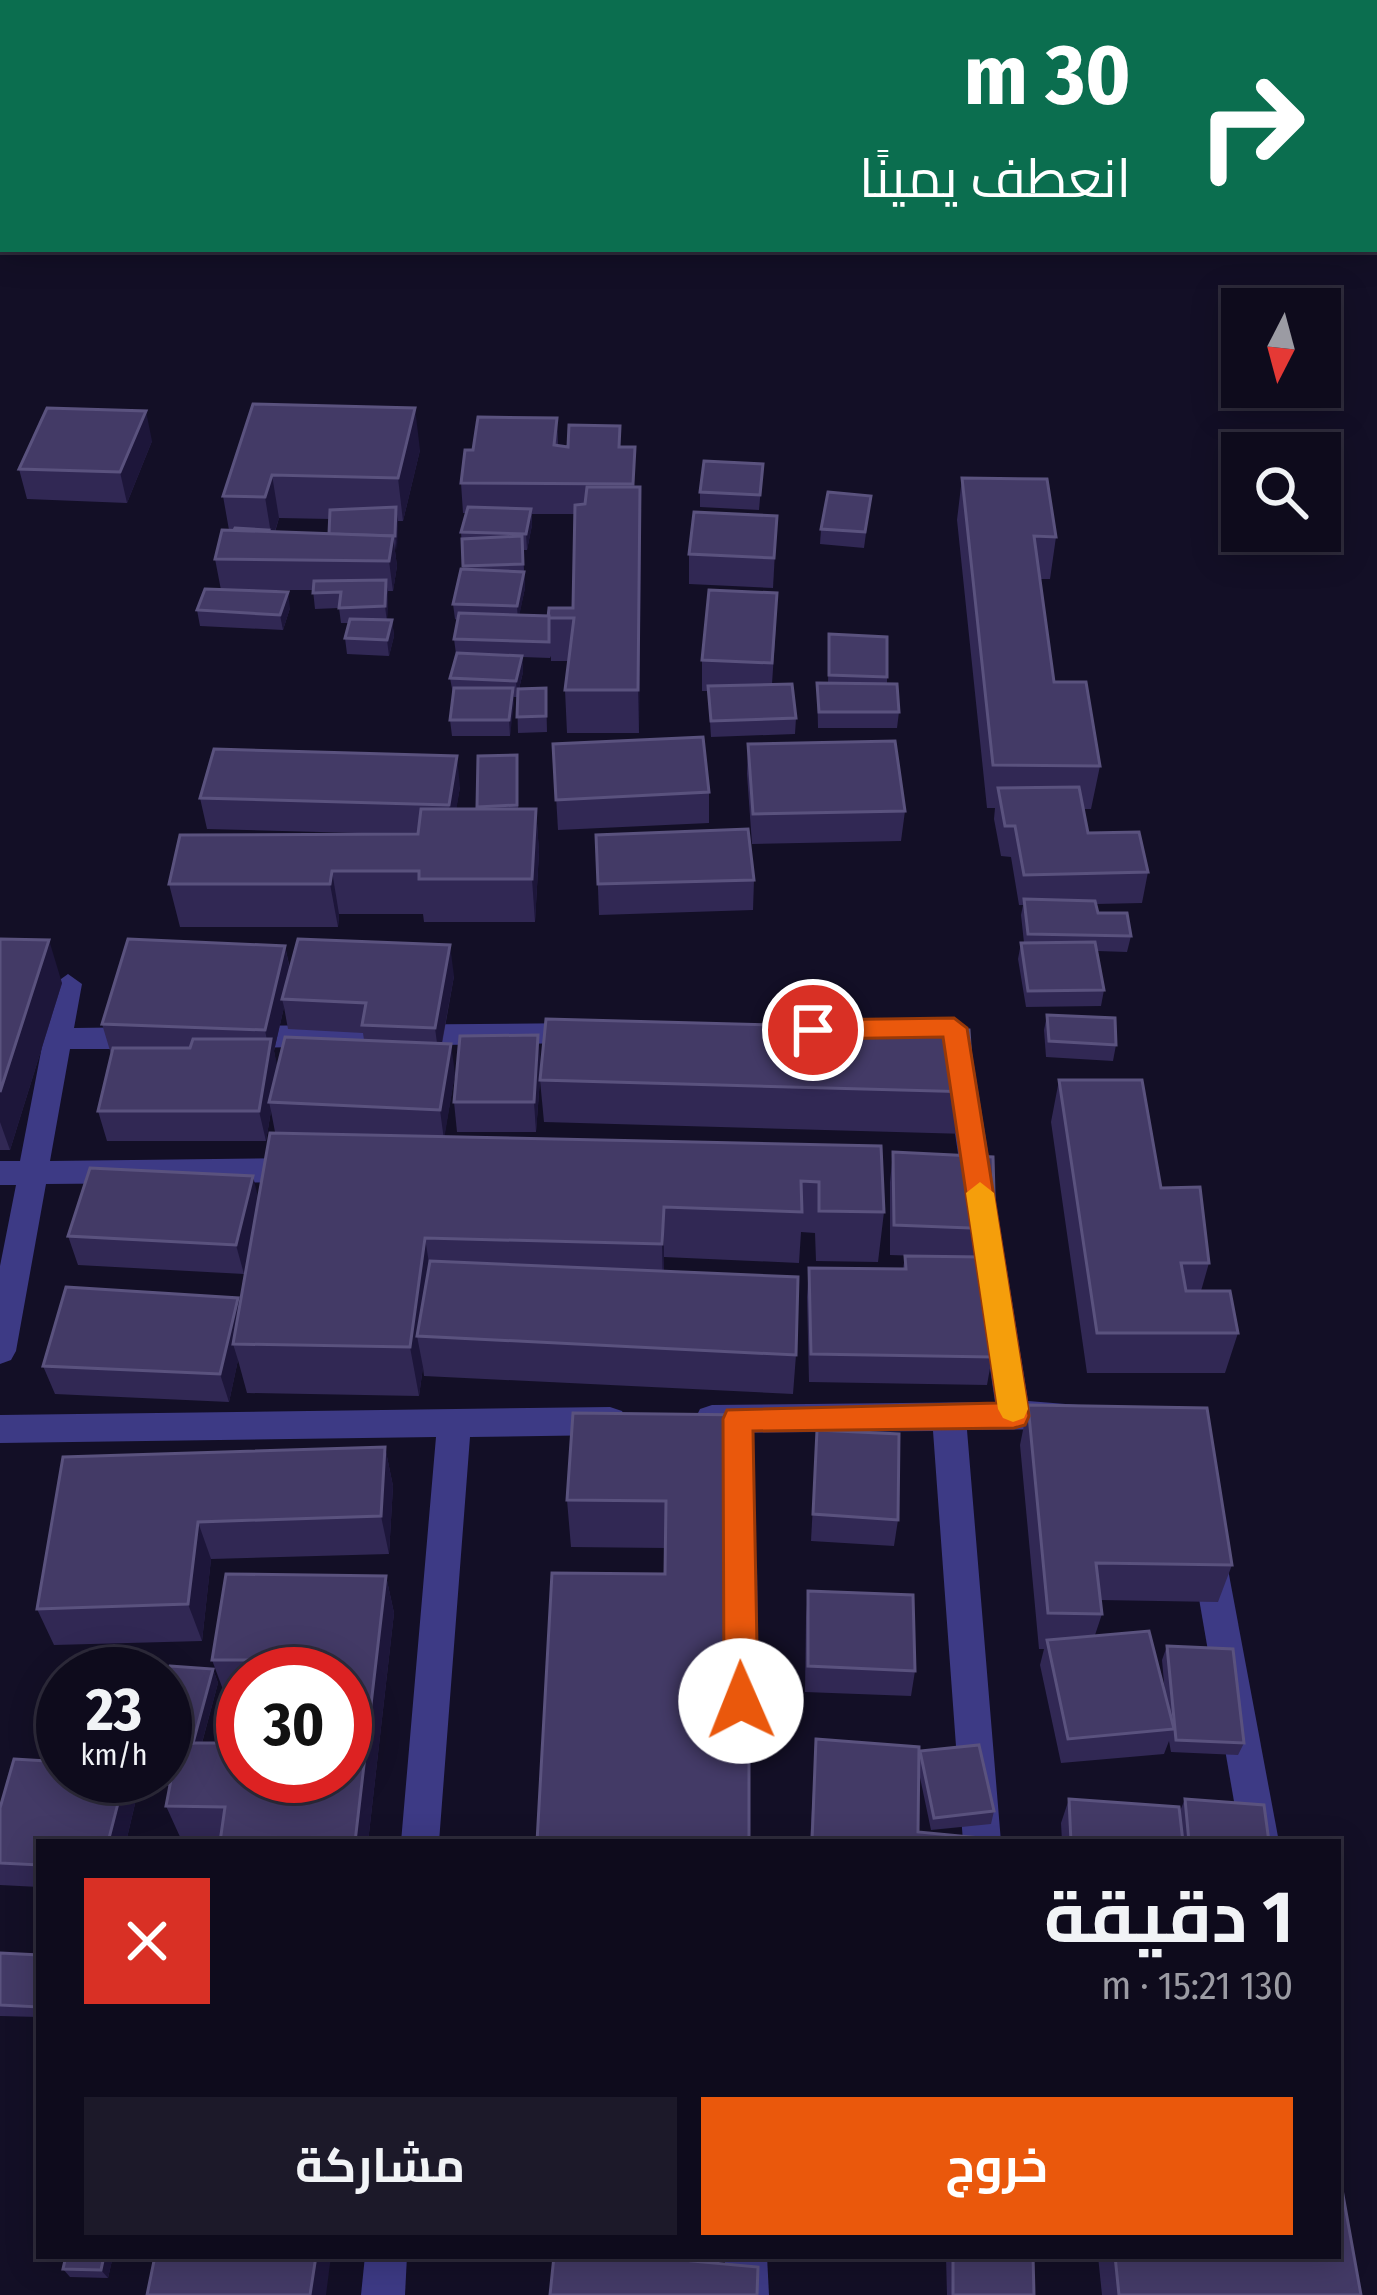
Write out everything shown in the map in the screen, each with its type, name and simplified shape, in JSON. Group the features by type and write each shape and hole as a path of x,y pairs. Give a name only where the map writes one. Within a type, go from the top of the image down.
{"street":[{"path":"0,1351 68,984"},
{"path":"836,1029 954,1028 964,1163 1014,1416"},
{"path":"58,1039 624,1032"},
{"path":"0,1173 340,1170"},
{"path":"0,1429 655,1420 738,1430 949,1416 1098,1414"},
{"path":"949,1416 982,1839"},
{"path":"420,1839 454,1423"},
{"path":"1203,1526 1259,1839"},
{"path":"739,1536 742,1772"},
{"path":"383,2295 386,2259"},
{"path":"746,2259 747,2295"}],"building":[{"path":"253,404 415,408 398,478 272,475 265,497 223,496"},
{"path":"47,408 146,411 120,472 19,469"},
{"path":"478,417 557,418 554,445 568,447 569,425 620,426 619,447 635,447 633,484 461,483 465,450 473,450"},
{"path":"704,461 763,464 760,495 700,492"},
{"path":"962,478 1047,479 1056,537 1034,536 1054,682 1086,682 1100,766 993,765"},
{"path":"587,487 640,487 638,690 565,690 574,618 548,618 549,608 573,608 575,505 585,504"},
{"path":"828,492 871,496 865,532 821,529"},
{"path":"396,507 395,536 329,534 330,510"},
{"path":"468,507 531,509 526,534 461,532"},
{"path":"694,512 777,516 774,558 689,554"},
{"path":"222,530 393,536 389,561 215,559"},
{"path":"522,536 523,564 463,566 462,539"},
{"path":"461,569 524,572 517,606 453,604"},
{"path":"386,580 385,606 339,608 341,592 313,593 314,581"},
{"path":"205,589 288,592 280,615 197,610"},
{"path":"709,590 777,593 772,663 702,660"},
{"path":"459,613 549,616 549,642 454,639"},
{"path":"350,619 392,620 387,640 345,638"},
{"path":"829,634 887,637 887,677 829,675"},
{"path":"457,653 522,656 516,681 450,678"},
{"path":"817,683 897,684 899,712 819,712"},
{"path":"792,684 796,718 711,721 708,686"},
{"path":"454,688 513,688 509,720 450,720"},
{"path":"546,688 546,716 517,717 518,689"},
{"path":"703,737 709,792 556,800 553,744"},
{"path":"895,741 905,811 753,814 748,744"},
{"path":"214,749 457,756 449,805 200,798"},
{"path":"517,755 517,805 477,807 478,756"},
{"path":"1079,787 1088,833 1139,832 1148,872 1024,875 1015,826 1005,826 998,788"},
{"path":"421,809 536,809 532,879 419,879 419,871 332,871 330,884 169,884 180,835 418,834"},
{"path":"748,829 754,880 598,884 596,835"},
{"path":"1024,899 1095,901 1098,913 1127,913 1131,936 1028,934"},
{"path":"0,939 49,940 0,1092"},
{"path":"128,939 285,946 265,1030 102,1024"},
{"path":"298,939 450,945 435,1028 362,1025 366,1003 282,999"},
{"path":"1095,942 1104,990 1028,991 1021,943"},
{"path":"1047,1015 1115,1018 1116,1045 1049,1041"},
{"path":"546,1019 969,1030 973,1092 540,1080"},
{"path":"538,1035 534,1102 454,1102 460,1036"},
{"path":"285,1037 451,1044 440,1110 269,1102"},
{"path":"193,1039 271,1039 259,1111 98,1111 113,1048 190,1048"},
{"path":"1059,1080 1142,1080 1161,1188 1200,1187 1209,1263 1181,1263 1186,1291 1230,1291 1238,1333 1097,1333"},
{"path":"270,1133 881,1146 884,1212 819,1211 819,1182 801,1181 802,1212 664,1207 662,1244 425,1238 410,1347 233,1344"},
{"path":"893,1152 993,1157 995,1229 894,1225"},
{"path":"90,1168 253,1176 236,1245 68,1236"},
{"path":"905,1256 983,1257 992,1357 811,1354 809,1268 906,1269"},
{"path":"430,1261 798,1277 796,1355 417,1336"},
{"path":"66,1287 238,1298 220,1374 43,1366"},
{"path":"1028,1405 1207,1408 1232,1565 1096,1563 1102,1614 1048,1613"},
{"path":"573,1413 749,1415 750,1558 740,1558 740,1670 706,1669 705,1699 749,1699 749,1839 537,1839 552,1573 665,1574 666,1501 567,1500"},
{"path":"817,1430 899,1434 898,1520 813,1514"},
{"path":"385,1447 381,1516 198,1522 188,1604 37,1609 63,1457"},
{"path":"226,1574 386,1576 372,1696 372,1647 216,1647 216,1660 212,1660"},
{"path":"808,1591 913,1595 915,1671 808,1666"},
{"path":"1149,1631 1174,1729 1068,1739 1047,1640"},
{"path":"1167,1646 1233,1649 1244,1743 1176,1740"},
{"path":"192,1668 213,1669 193,1743"},
{"path":"816,1739 919,1747 918,1832 992,1839 812,1839"},
{"path":"192,1743 216,1743 216,1803 360,1803 355,1839 220,1839 225,1807 166,1806 192,1803"},
{"path":"979,1745 994,1811 934,1818 920,1751"},
{"path":"14,1759 36,1760 36,1803 118,1803 109,1839 36,1839 36,1865 0,1863 0,1808"},
{"path":"1069,1799 1179,1807 1183,1839 1071,1839"},
{"path":"1185,1799 1264,1805 1269,1839 1189,1839"},
{"path":"0,1953 36,1955 36,2007 0,2005"},
{"path":"1341,2184 1361,2295 1119,2295 1115,2259 1341,2259"},
{"path":"65,2259 103,2259 101,2270 63,2269"},
{"path":"154,2259 316,2259 310,2295 147,2295"},
{"path":"554,2259 691,2259 758,2267 757,2295 550,2295"},
{"path":"953,2259 1033,2259 1034,2295 953,2295"}],"slow traffic":[{"path":"980,1193 1013,1409"}],"route":[{"path":"741,1701 738,1419 1014,1416 954,1028 813,1030"}]}
